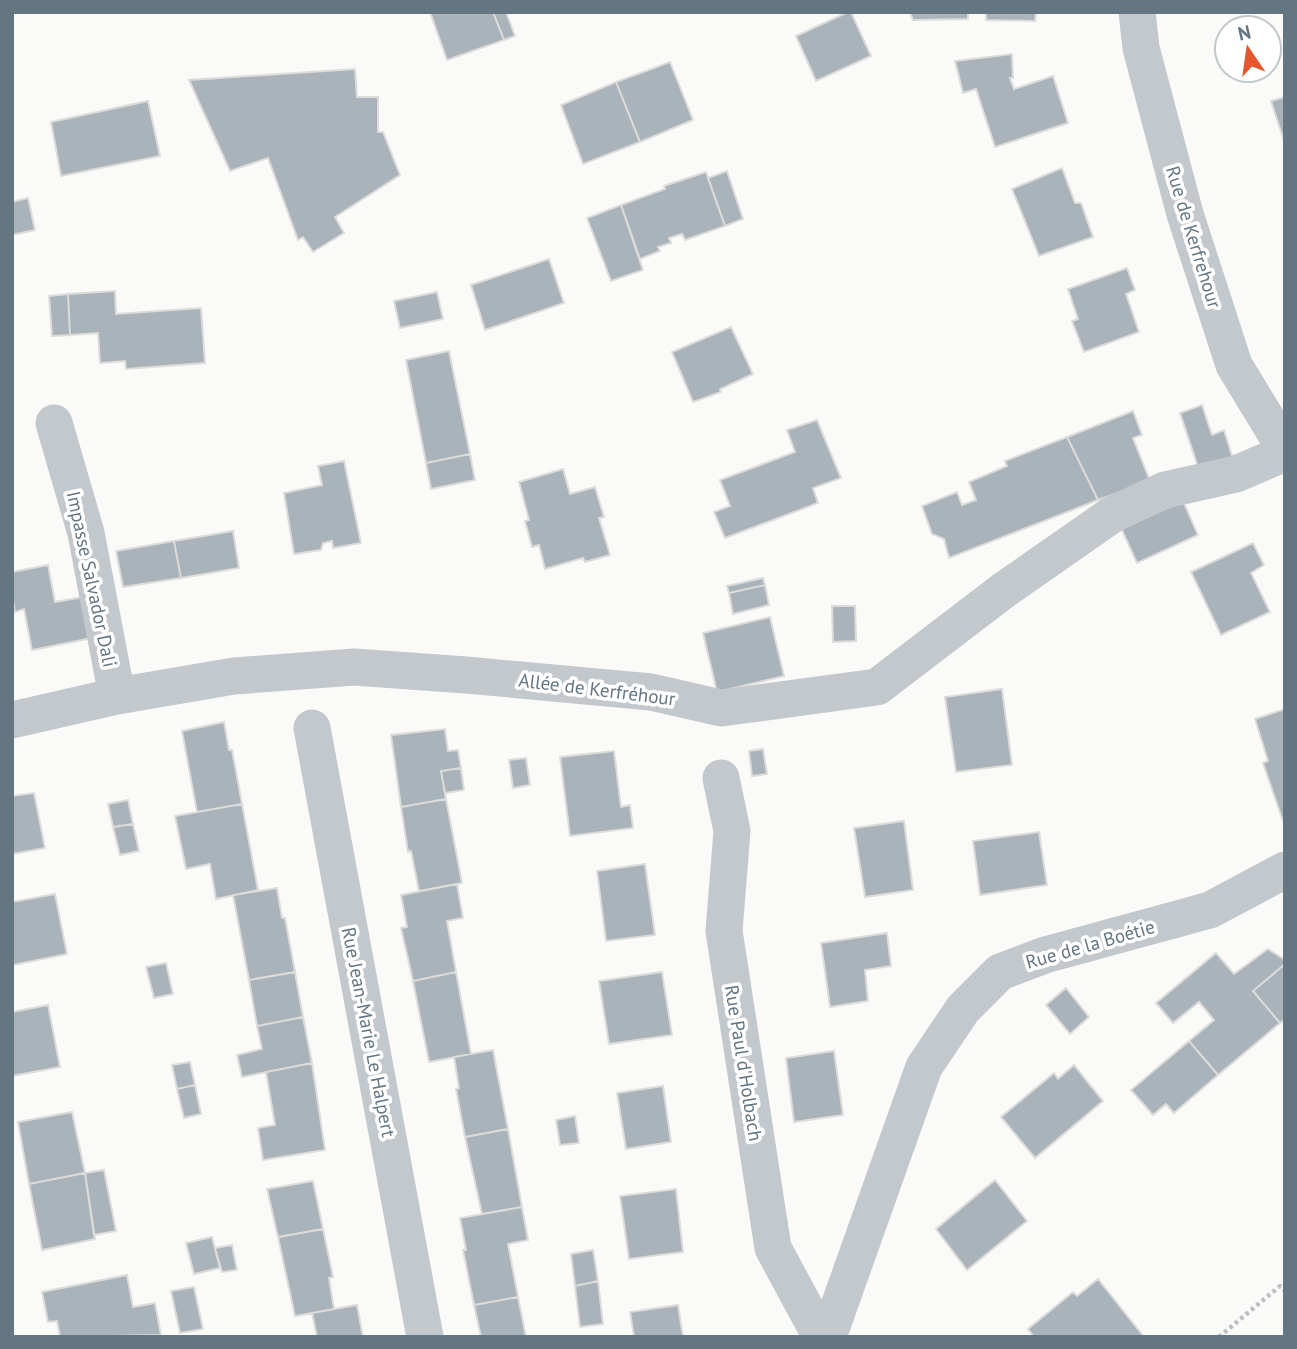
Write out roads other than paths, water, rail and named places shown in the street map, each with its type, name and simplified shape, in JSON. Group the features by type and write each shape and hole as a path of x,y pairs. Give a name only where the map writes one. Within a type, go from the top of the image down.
{"street":[{"name":"Rue de Kerfrehour","path":"1137,12 1141,48 1185,214 1234,365 1285,451"},
{"name":"Impasse Salvador Dali","path":"54,423 86,533 117,696"},
{"name":"Allée de Kerfréhour","path":"12,720 117,696 234,676 354,667 466,674 652,692 721,708 877,687 1004,590 1113,514 1165,490 1236,474 1285,451"},
{"name":"Rue Jean-Marie Le Halpert","path":"312,728 425,1337"},
{"name":"Rue Paul d'Holbach","path":"721,778 732,831 724,931 773,1248 821,1337"},
{"name":"Rue de la Boétie","path":"828,1337 923,1067 963,1009 1000,972 1045,955 1210,910 1285,870"}]}
